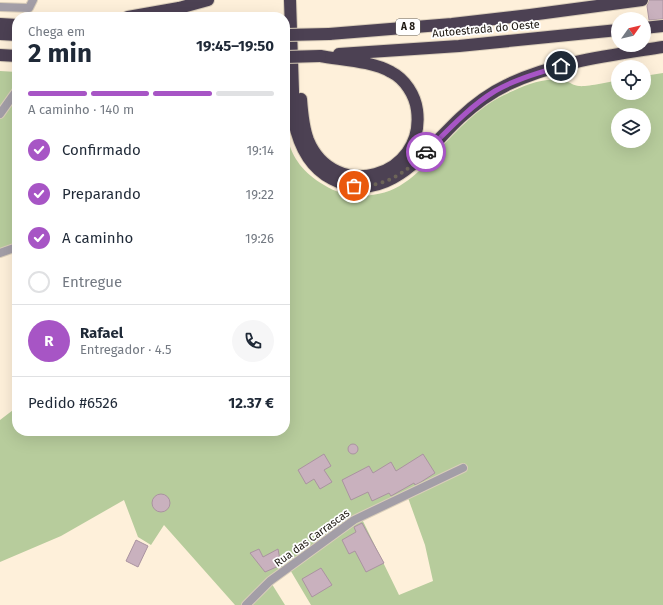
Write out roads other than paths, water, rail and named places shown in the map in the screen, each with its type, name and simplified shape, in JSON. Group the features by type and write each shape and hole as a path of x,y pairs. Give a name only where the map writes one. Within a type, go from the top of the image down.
{"highway":[{"path":"156,12 179,8 208,0"},
{"path":"290,0 294,121 301,148 316,168 326,176 336,181 354,186 374,186 395,178 414,163 461,117 483,99 521,78 576,62 663,47"},
{"path":"298,0 303,119 308,140 313,150 327,165 345,174 366,177 390,169 406,154 416,137 418,116 413,96 400,78 392,72 380,67 320,56"},
{"name":"Autoestrada do Oeste","path":"290,35 329,34 452,24 642,0"},
{"path":"0,24 12,25"},
{"path":"651,27 663,26"},
{"name":"Autoestrada do Oeste","path":"290,57 459,46 611,31"},
{"path":"0,34 12,35"},
{"path":"0,55 12,56"}],"street":[{"path":"0,7 29,8 33,0"},
{"path":"0,114 12,97"},
{"path":"0,253 12,249"},
{"name":"Rua das Carrascas","path":"246,605 270,581 354,520 463,468"}]}
